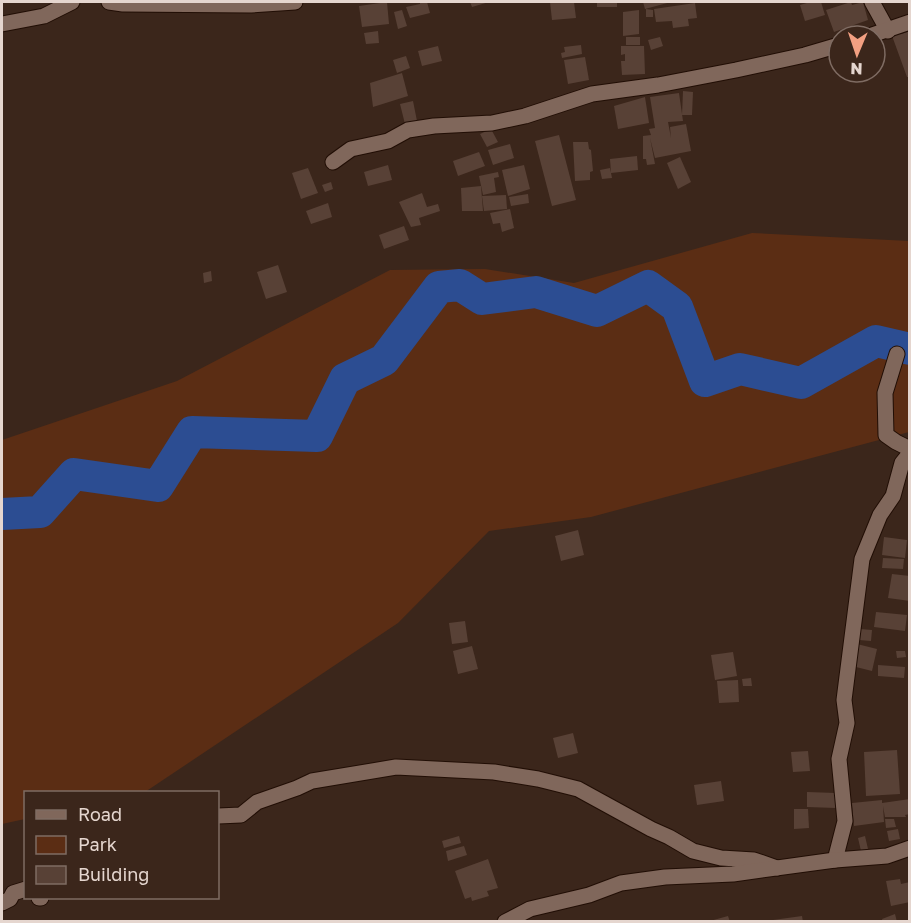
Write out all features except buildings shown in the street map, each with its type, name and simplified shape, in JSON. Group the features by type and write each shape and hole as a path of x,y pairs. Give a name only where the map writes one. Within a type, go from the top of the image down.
{"street":[{"path":"2,24 44,16 72,2"},
{"path":"110,2 251,5 295,2"},
{"path":"872,2 888,30 909,22"},
{"path":"333,162 351,149 388,141 408,130 503,121 592,94 658,85 736,70 827,49"},
{"path":"835,860 845,821 839,759 847,723 844,700 862,560 880,515 893,496 902,463 909,451 886,435 885,393 897,354"},
{"path":"219,816 241,815 257,802 312,781 396,767 494,772 519,775 570,787 693,851 721,858 754,860 777,868"},
{"path":"505,921 530,909 589,895 621,884 665,877 709,876 835,860 887,856 909,848"},
{"path":"2,903 10,899 13,893 24,890"}],"green space":[{"path":"752,233 909,241 909,432 591,517 489,531 398,623 146,791 24,791 24,819 2,824 2,440 177,381 390,270 485,269 574,283"}],"waterway":[{"path":"2,514 40,512 74,474 158,486 192,432 317,436 345,379 384,360 439,287 460,285 482,299 536,292 597,311 648,286 677,307 705,381 740,369 801,383 876,341 910,349"}]}
